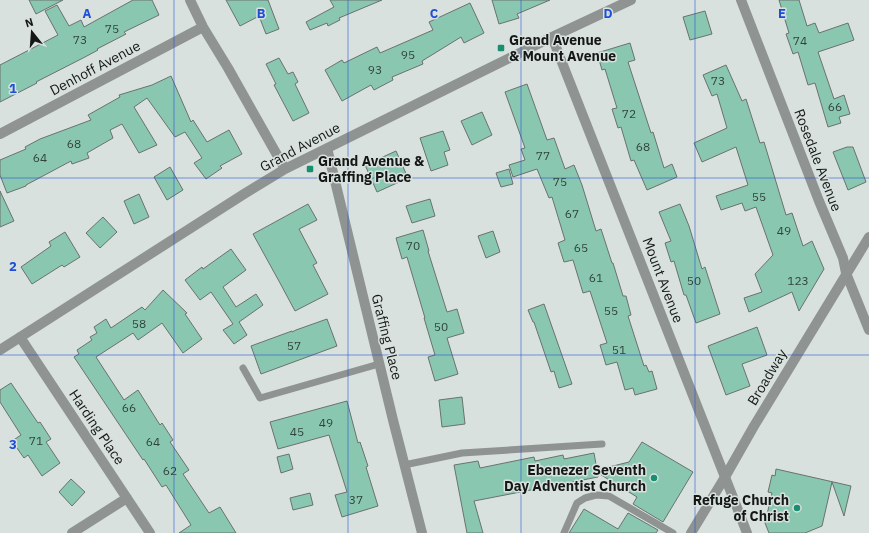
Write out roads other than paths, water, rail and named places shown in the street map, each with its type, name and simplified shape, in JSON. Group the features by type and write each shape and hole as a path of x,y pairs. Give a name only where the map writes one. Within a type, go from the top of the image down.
{"street":[{"path":"190,0 203,27 285,169"},
{"name":"Grand Avenue","path":"0,350 285,169 552,37 631,0"},
{"name":"Rosedale Avenue","path":"741,0 819,202 843,258 846,273 869,330"},
{"name":"Denhoff Avenue","path":"0,134 203,27"},
{"name":"Mount Avenue","path":"552,37 747,533"},
{"name":"Graffing Place","path":"327,148 422,533"},
{"name":"Broadway","path":"691,533 869,237"},
{"name":"Harding Place","path":"20,337 150,533"},
{"path":"72,533 127,498"}],"lane":[{"path":"243,368 260,398 380,364"},
{"path":"404,465 462,453 602,444"},
{"path":"564,533 577,503 585,498 596,495 609,496 673,533"}],"place":[{"name":"Grand Avenue & Mount Avenue","path":"501,48"},
{"name":"Grand Avenue & Graffing Place","path":"310,169"},
{"name":"Ebenezer Seventh Day Adventist Church","path":"654,478"},
{"name":"Refuge Church of Christ","path":"797,508"}]}
